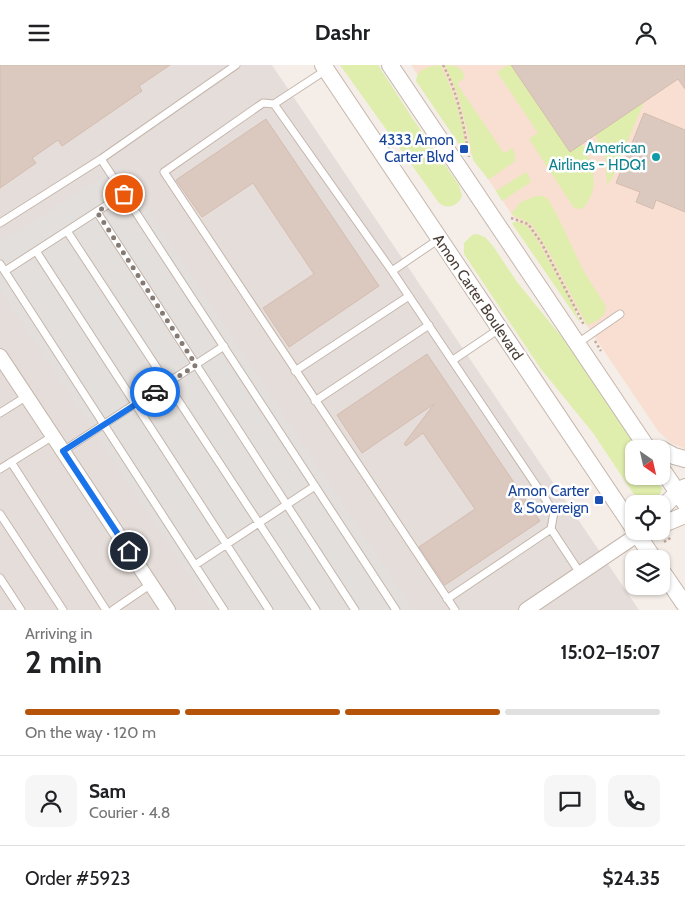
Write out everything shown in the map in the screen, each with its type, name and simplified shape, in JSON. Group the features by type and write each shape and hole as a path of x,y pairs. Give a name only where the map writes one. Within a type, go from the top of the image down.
{"street":[{"path":"390,65 642,440"},
{"name":"Amon Carter Boulevard","path":"324,67 499,329 625,513"},
{"path":"0,356 168,610"},
{"path":"634,427 650,440"},
{"path":"670,454 685,459"},
{"path":"670,479 683,494 670,503"},
{"path":"670,521 685,515"},
{"path":"526,610 627,540"},
{"path":"670,583 685,605"}],"lane":[{"path":"0,223 101,159 236,65"},
{"path":"274,105 324,67"},
{"path":"455,610 164,172 263,103 274,105 453,360 554,511 551,529 580,573"},
{"path":"101,159 396,610"},
{"path":"5,271 124,194"},
{"path":"97,212 356,610"},
{"path":"67,231 316,610"},
{"path":"392,271 439,239"},
{"path":"36,251 269,610"},
{"path":"0,264 224,610"},
{"path":"295,371 409,296"},
{"path":"578,343 620,314"},
{"path":"315,401 429,325"},
{"path":"453,360 499,329"},
{"path":"63,451 224,346"},
{"path":"0,413 27,396"},
{"path":"0,469 53,436"},
{"path":"11,461 106,610"},
{"path":"195,565 315,486"},
{"path":"0,514 62,610"},
{"path":"447,599 551,529"},
{"path":"0,578 21,610"},
{"path":"112,610 151,584"}],"path":[{"path":"443,65 453,86 466,132 470,159"},
{"path":"511,218 528,224 541,242 584,325"},
{"path":"595,341 601,351"}],"shaded area":[{"path":"0,65 272,65 625,589 625,595 629,595 639,610 0,610"},
{"path":"411,65 685,65 685,449 671,443 670,440 658,431"},
{"path":"119,167 413,610 213,610 0,289 0,243"}],"green space":[{"path":"340,65 378,65 459,185 462,196 458,202 452,206 439,203"},
{"path":"440,65 458,108 464,133 465,153 416,81 417,76 422,70"},
{"path":"445,65 461,69 464,78 457,84 504,153 512,148 515,154 515,161 491,178 488,179 473,160 457,92"},
{"path":"511,65 570,152 582,144 586,151 594,181 591,196 583,208 574,208 529,139 538,133 497,72"},
{"path":"644,102 612,178 607,185 605,158 595,135"},
{"path":"526,172 531,182 502,201 496,191"},
{"path":"536,196 543,196 548,199 583,270 605,305 603,315 590,324 587,325 550,254 531,224 511,214 521,202"},
{"path":"512,223 527,226 538,241 569,297 581,324 513,225"},
{"path":"477,234 485,237 493,246 517,282 565,341 632,440 625,440 625,481 593,433 541,369 464,254 464,243 472,235"},
{"path":"628,485 660,485 662,489 659,495 635,495"}],"building":[{"path":"0,65 170,65 139,86 142,91 62,146 58,140 32,158 36,163 0,188"},
{"path":"511,65 685,65 685,89 678,79 570,152"},
{"name":"American Airlines - HDQ1","path":"644,113 685,130 685,212 656,200 653,209 636,202 640,192 616,183"},
{"path":"266,119 379,286 289,347 263,308 314,274 253,183 202,217 176,180"},
{"path":"427,354 540,521 445,585 419,547 475,509 423,433 406,446 404,444 434,404 362,453 337,415"}],"way so far":[{"path":"124,194 97,212 196,365 155,392"}],"place":[{"name":"4333 Amon Carter Blvd","path":"464,149"},
{"name":"American Airlines - HDQ1","path":"656,157"},
{"name":"Amon Carter & Sovereign","path":"599,500"}],"route":[{"path":"129,551 63,451 155,392"}]}
